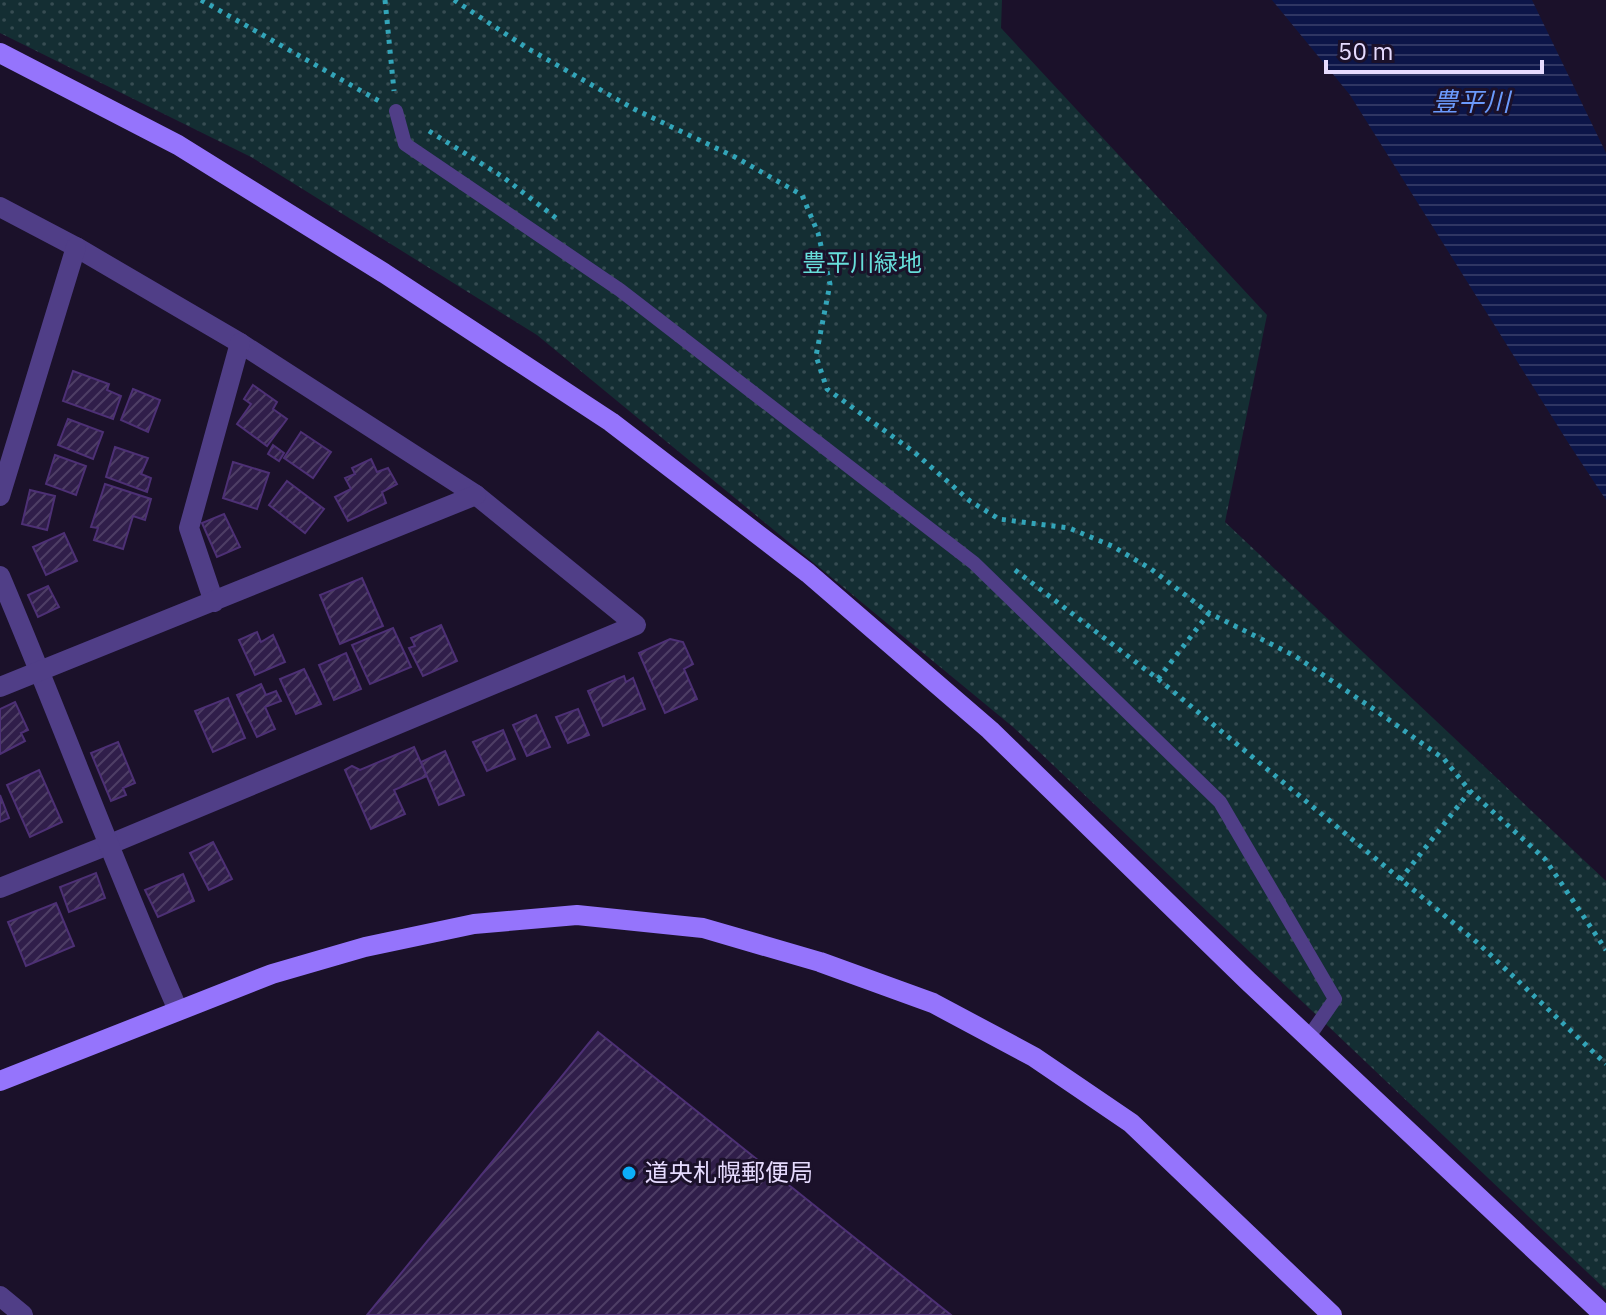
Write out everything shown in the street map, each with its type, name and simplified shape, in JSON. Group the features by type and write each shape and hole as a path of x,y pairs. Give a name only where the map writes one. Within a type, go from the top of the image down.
{"street":[{"path":"0,53 178,145 384,273 611,422 808,573 990,730 1308,1038 1604,1315"},
{"path":"0,207 76,247 240,343 476,495 636,625 0,888"},
{"path":"0,496 76,247"},
{"path":"214,602 189,528 240,343"},
{"path":"0,687 476,495"},
{"path":"0,576 178,1010"},
{"path":"0,1081 272,974 365,947 474,924 577,915 703,928 820,962 933,1003 1034,1057 1131,1123 1332,1315"},
{"path":"0,1296 23,1315"}],"lane":[{"path":"396,111 405,144 620,290 974,563 1220,802 1335,999 1308,1038"}],"path":[{"path":"385,0 396,111"},
{"path":"454,0 527,48 634,109 735,157 802,195 818,233 830,284 816,356 827,389 914,452 970,501 999,519 1069,528 1112,546 1151,569 1209,613 1295,656 1444,759 1470,791 1545,859 1606,950"},
{"path":"1158,679 1209,613"},
{"path":"1400,880 1470,791"}],"green space":[{"name":"豊平川緑地","path":"0,0 1002,0 1001,28 1267,315 1225,522 1606,881 1606,1290 1013,727 537,335 251,157 0,33"}],"water":[{"name":"豊平川","path":"1272,0 1532,0 1606,153 1606,500 1350,95"}],"building":[{"path":"73,371 109,384 107,390 121,396 113,419 63,401"},
{"path":"253,385 277,402 273,409 287,419 267,446 237,424 251,404 244,399"},
{"path":"133,389 160,400 148,432 121,420"},
{"path":"68,419 103,432 93,459 58,445"},
{"path":"301,432 331,452 313,478 284,458"},
{"path":"273,445 284,453 279,461 268,454"},
{"path":"115,447 148,458 141,474 151,478 147,492 106,477"},
{"path":"55,455 86,466 76,495 46,484"},
{"path":"371,459 377,472 388,468 397,484 382,492 386,503 348,521 335,497 351,489 345,478 355,474 352,468"},
{"path":"233,462 269,473 257,509 223,498"},
{"path":"287,481 324,509 305,533 269,505"},
{"path":"105,484 151,499 145,520 133,516 123,549 94,540 98,528 91,527"},
{"path":"30,490 55,496 47,530 22,524"},
{"path":"224,514 240,547 217,557 202,523"},
{"path":"64,533 77,561 46,575 33,547"},
{"path":"362,578 383,626 340,644 320,595"},
{"path":"48,586 59,607 38,617 28,595"},
{"path":"441,625 457,661 423,676 409,648 415,646 411,638"},
{"path":"393,628 411,667 370,684 352,645"},
{"path":"257,632 261,642 273,635 285,662 255,675 239,640"},
{"path":"670,639 683,642 693,664 684,669 697,699 665,713 639,653"},
{"path":"346,653 361,689 334,700 319,665"},
{"path":"304,669 321,704 296,714 280,679"},
{"path":"624,676 626,682 633,678 645,709 603,726 588,691"},
{"path":"261,684 266,695 276,691 281,701 265,707 275,729 257,737 237,695"},
{"path":"228,698 245,738 213,752 195,711"},
{"path":"15,702 28,730 21,733 25,741 0,754 0,709"},
{"path":"578,709 589,735 568,743 556,717"},
{"path":"536,715 550,747 527,756 513,725"},
{"path":"503,730 515,759 487,771 473,742"},
{"path":"118,742 135,783 123,788 126,795 111,801 91,753"},
{"path":"414,747 427,776 394,790 405,814 371,829 345,770 352,766 360,770"},
{"path":"445,751 464,795 439,805 421,762"},
{"path":"39,770 62,822 30,837 7,785"},
{"path":"0,795 9,818 0,822"},
{"path":"213,842 232,879 209,890 190,853"},
{"path":"96,873 105,898 69,912 60,887"},
{"path":"183,874 194,901 158,917 145,890"},
{"path":"56,903 74,946 26,966 8,922"},
{"name":"道央札幌郵便局","path":"598,1032 951,1315 367,1315"}],"place":[{"name":"道央札幌郵便局","path":"629,1173"}]}
